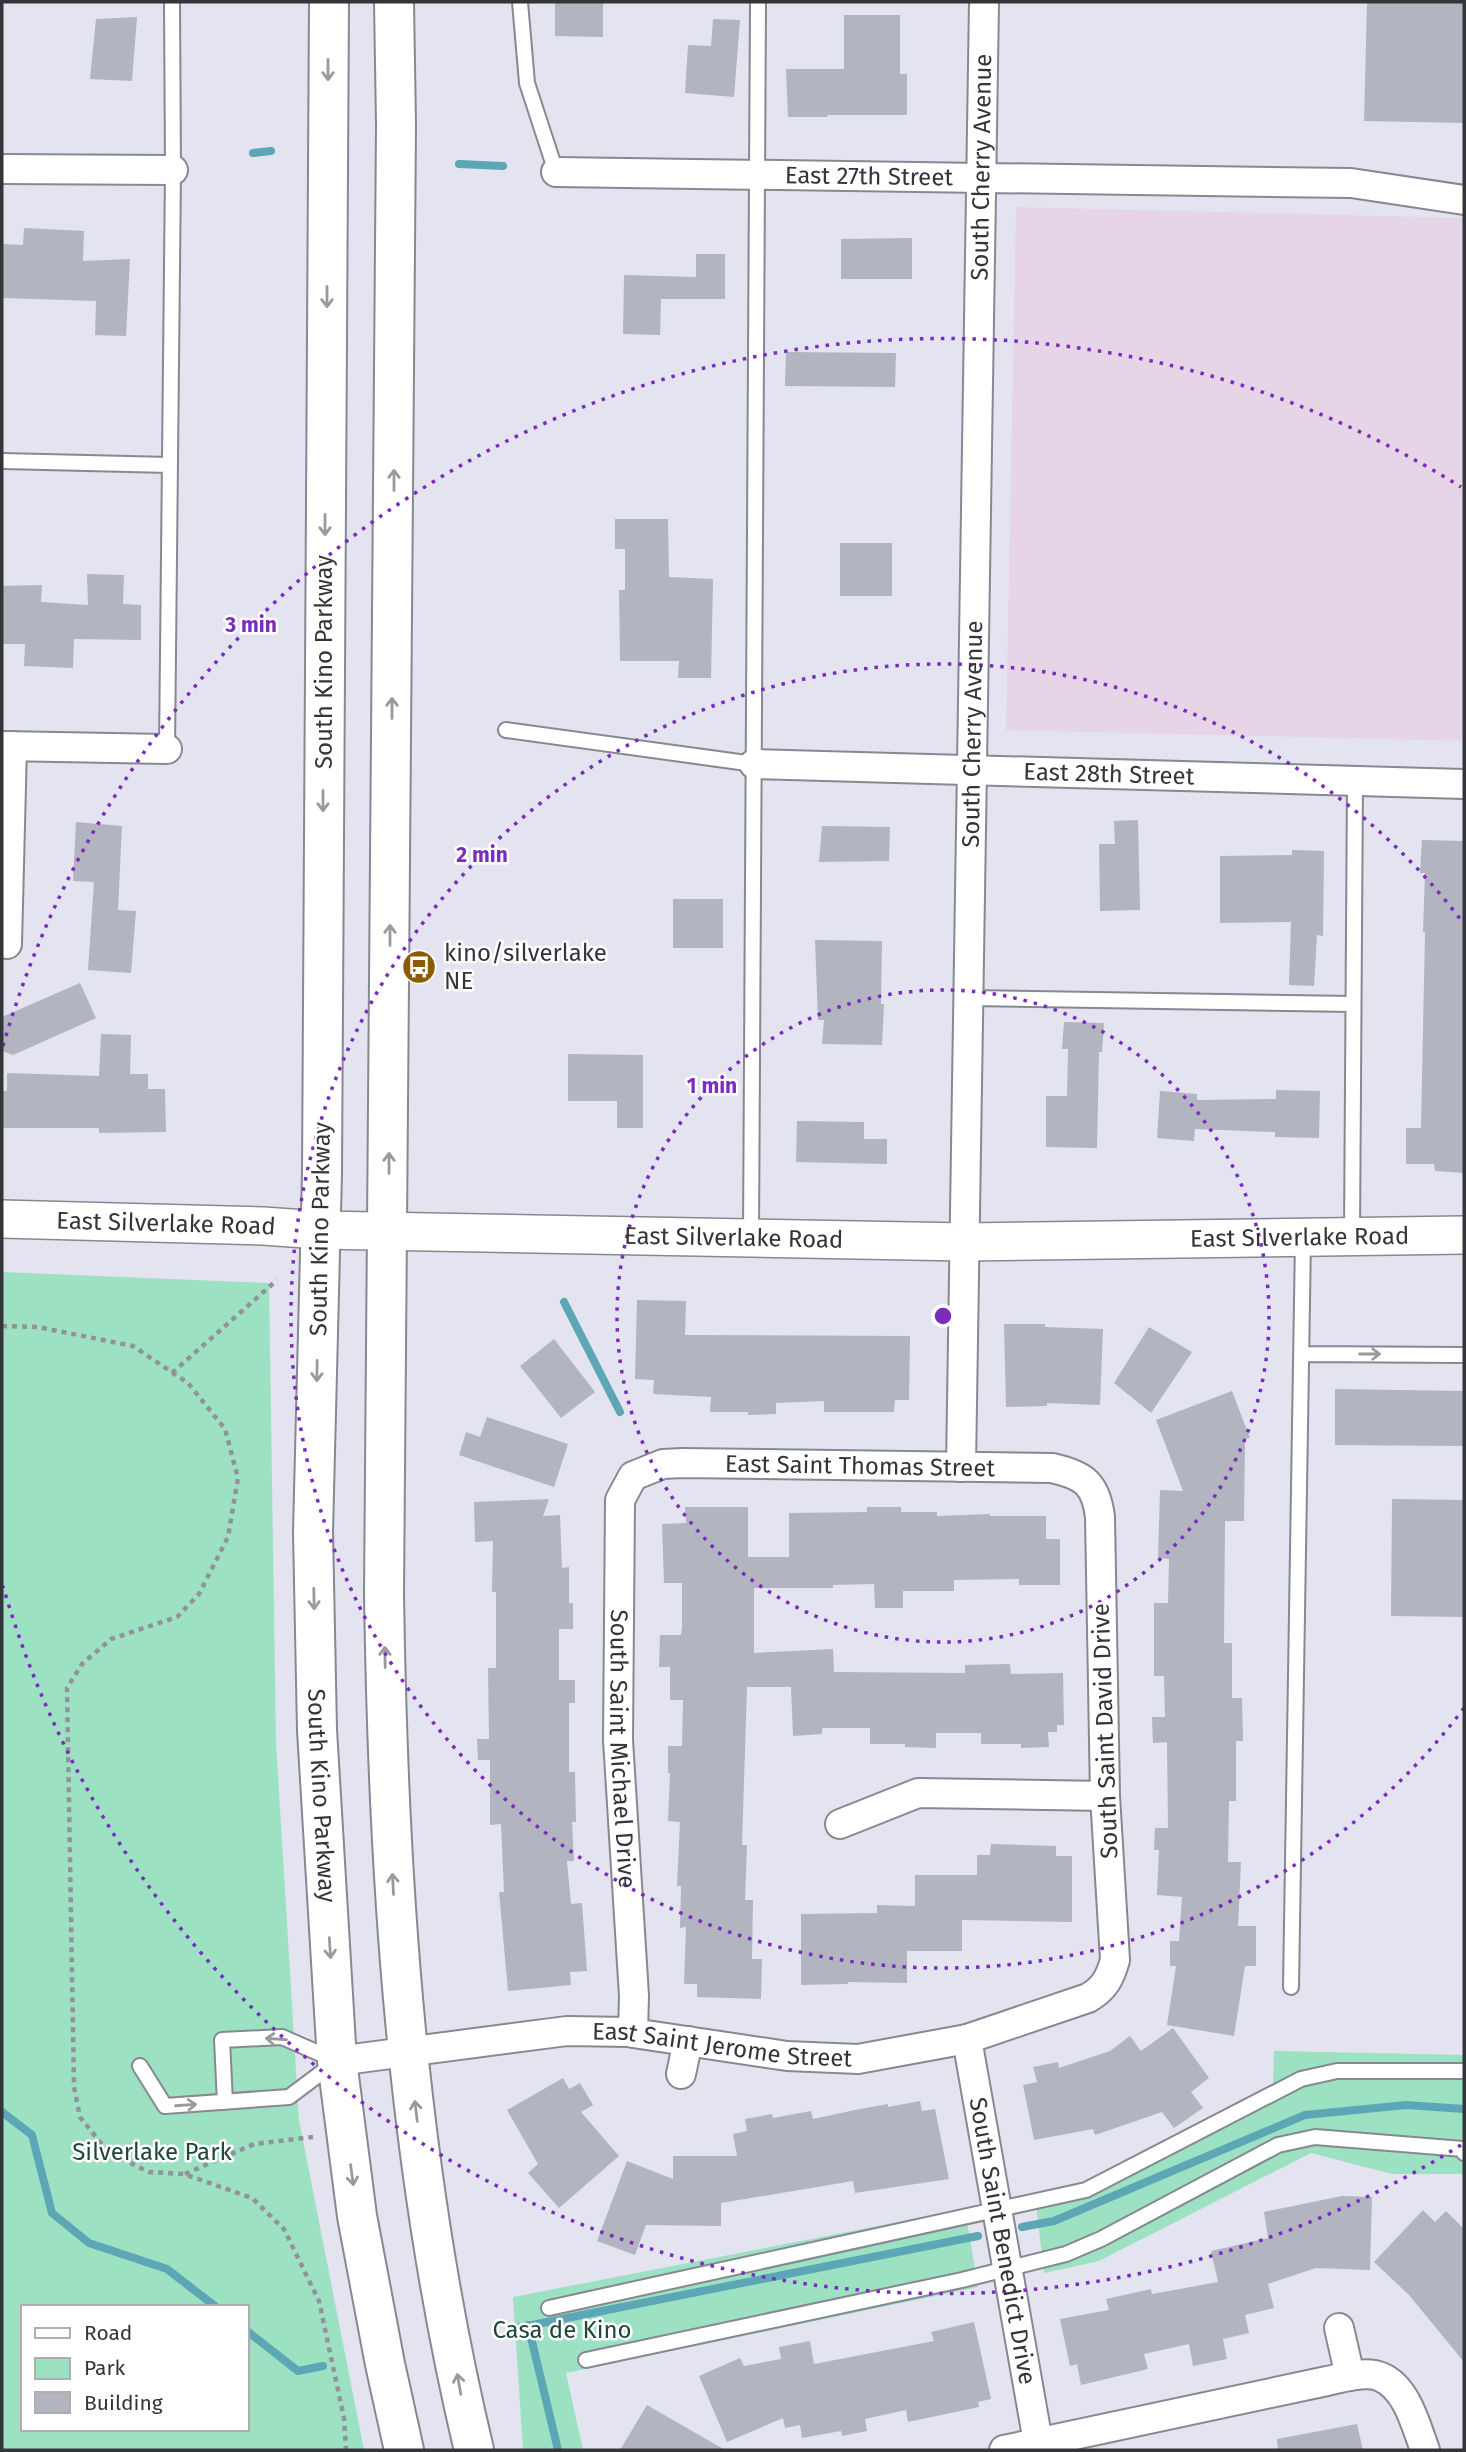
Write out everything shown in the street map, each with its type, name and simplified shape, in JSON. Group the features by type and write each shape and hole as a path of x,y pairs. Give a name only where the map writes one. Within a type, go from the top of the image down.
{"main road":[{"name":"South Kino Parkway","path":"329,2 320,1230 313,1532 317,1730 337,2061 357,2216 404,2450"},
{"path":"394,2 396,139 384,1579 386,1745 395,1913 427,2202 464,2409 474,2450"}],"street":[{"name":"South Cherry Avenue","path":"961,1467 984,2"},
{"path":"2,169 173,170"},
{"name":"East 27th Street","path":"556,172 1352,183 1464,200"},
{"path":"7,944 7,746 167,749"},
{"name":"East 28th Street","path":"754,764 1464,784"},
{"name":"East Silverlake Road","path":"2,1219 320,1230 965,1242 1464,1234"},
{"name":"East Saint Thomas Street","path":"633,1468 682,1463 1087,1468"},
{"name":"South Saint Michael Drive","path":"633,1468 620,1500 618,1713 634,1996 633,2033"},
{"name":"South Saint David Drive","path":"1087,1468 1091,1488 1098,1498 1100,1517 1105,1796 1115,1960 1102,1990"},
{"path":"840,1824 918,1793 1105,1796"},
{"name":"East Saint Jerome Street","path":"337,2061 566,2031 633,2033 787,2056 858,2059 967,2039 1088,1998 1102,1990"},
{"name":"South Saint Benedict Drive","path":"967,2039 1038,2442"},
{"path":"681,2074 688,2041"},
{"path":"1339,2328 1350,2376"},
{"path":"1004,2450 1350,2376 1380,2376 1396,2388 1410,2411 1425,2450"}],"lane":[{"path":"167,749 173,170 172,2"},
{"path":"520,2 527,83 556,172"},
{"path":"751,1238 758,2"},
{"path":"2,461 170,465"},
{"path":"506,730 754,764"},
{"path":"1352,1236 1354,781"},
{"path":"969,998 1353,1004"},
{"path":"1291,1987 1304,1237"},
{"path":"1302,1354 1464,1355"},
{"path":"140,2066 165,2106 225,2102 289,2097 337,2061 282,2037 222,2040 225,2102"},
{"path":"549,2308 1086,2190 1301,2080 1337,2071 1462,2071"},
{"path":"586,2360 1066,2254 1101,2239 1278,2145 1315,2137 1463,2149 1464,2153"}],"path":[{"path":"172,1373 278,1280"},
{"path":"2,1326 38,1327 133,1346 188,1383 225,1429 237,1478 228,1537 199,1594 177,1617 111,1639 82,1664 67,1688 74,2087 80,2117 108,2152 149,2172 184,2174 252,2198 284,2230 319,2301 344,2418 346,2450"},
{"path":"184,2174 254,2144 313,2137"}],"shaded area":[{"path":"1016,207 1464,218 1464,741 1006,730"}],"green space":[{"name":"Silverlake Park","path":"2,1272 269,1283 276,1743 299,2120 364,2450 2,2450"},
{"path":"1274,2051 1464,2055 1464,2174 1392,2174 1311,2153 1099,2261 1044,2273 1035,2195 1092,2184 1273,2084"},
{"name":"Casa de Kino","path":"965,2209 978,2287 566,2373 583,2450 523,2450 513,2297"}],"building":[{"path":"555,2 603,2 603,37 555,36"},
{"path":"1367,2 1464,2 1464,123 1364,121"},
{"path":"844,15 900,15 900,74 907,74 907,115 788,117 786,69 844,69"},
{"path":"137,17 132,81 90,79 96,19"},
{"path":"713,19 740,20 734,97 685,93 688,45 711,46"},
{"path":"24,228 84,231 83,261 130,259 126,336 95,335 96,301 2,298 2,244 23,245"},
{"path":"912,238 912,279 841,279 841,239"},
{"path":"696,254 725,254 725,299 661,299 660,335 623,334 624,275 696,277"},
{"path":"786,352 896,353 895,387 785,386"},
{"path":"615,519 668,519 669,577 713,579 711,678 678,678 679,661 620,661 619,590 625,590 625,549 615,549"},
{"path":"840,543 892,543 892,596 840,596"},
{"path":"87,574 124,575 123,604 141,605 141,640 74,639 73,668 24,666 25,644 2,644 2,586 42,585 41,602 88,605"},
{"path":"1138,820 1140,910 1100,911 1099,844 1115,844 1114,821"},
{"path":"76,822 122,826 118,910 136,911 131,973 88,970 94,882 73,881"},
{"path":"822,826 890,827 889,861 819,862"},
{"path":"1422,840 1464,841 1464,1173 1435,1171 1434,1164 1406,1164 1406,1128 1421,1128 1425,932 1425,873 1420,873"},
{"path":"1292,850 1324,851 1323,936 1317,935 1314,986 1289,985 1291,922 1220,923 1220,856 1292,855"},
{"path":"673,899 723,899 723,948 673,948"},
{"path":"815,940 882,941 882,1045 822,1044 824,1020 818,1020"},
{"path":"80,983 96,1018 13,1055 2,1051 2,1017"},
{"path":"1064,1022 1104,1023 1102,1052 1099,1052 1097,1148 1046,1147 1046,1096 1067,1096 1068,1049 1062,1049"},
{"path":"101,1034 131,1035 130,1074 148,1074 148,1089 165,1089 166,1132 99,1133 99,1128 2,1128 2,1091 7,1091 7,1073 99,1076"},
{"path":"568,1054 643,1055 643,1128 617,1128 617,1101 568,1101"},
{"path":"1276,1090 1320,1091 1319,1138 1275,1137 1275,1132 1195,1129 1194,1141 1157,1138 1160,1091 1197,1094 1197,1100 1276,1099"},
{"path":"797,1121 864,1122 864,1139 887,1139 887,1164 796,1162"},
{"path":"637,1300 686,1301 685,1335 910,1336 909,1400 895,1400 894,1412 824,1412 824,1401 776,1403 776,1414 748,1415 748,1412 710,1412 711,1397 653,1394 654,1380 635,1379"},
{"path":"1004,1324 1103,1329 1100,1405 1047,1403 1047,1406 1006,1407"},
{"path":"1149,1327 1192,1352 1151,1413 1114,1383"},
{"path":"554,1339 595,1392 561,1418 520,1366"},
{"path":"1335,1389 1464,1391 1464,1446 1335,1445"},
{"path":"1232,1391 1250,1438 1245,1439 1244,1521 1225,1521 1224,1643 1232,1643 1232,1698 1242,1698 1243,1741 1236,1741 1236,1801 1229,1801 1228,1862 1241,1862 1238,1926 1256,1926 1256,1966 1245,1966 1234,2036 1167,2025 1176,1966 1170,1966 1170,1941 1179,1941 1182,1897 1157,1895 1159,1850 1154,1850 1155,1828 1168,1828 1167,1742 1153,1743 1152,1717 1165,1717 1164,1676 1154,1676 1154,1603 1168,1603 1169,1559 1158,1558 1160,1490 1183,1491 1156,1420"},
{"path":"487,1417 568,1444 554,1487 459,1455 466,1432 480,1437"},
{"path":"549,1499 543,1516 560,1515 562,1568 569,1567 569,1603 573,1603 573,1629 559,1629 559,1680 575,1680 575,1703 569,1703 569,1772 575,1772 576,1822 572,1822 574,1861 567,1861 571,1904 582,1903 587,1971 570,1972 571,1985 508,1991 499,1892 504,1892 501,1824 490,1825 490,1760 478,1760 477,1739 489,1739 488,1668 496,1668 496,1592 492,1592 493,1541 475,1542 474,1502"},
{"path":"1392,1499 1464,1500 1464,1617 1391,1616"},
{"path":"685,1507 748,1507 748,1557 789,1557 789,1513 867,1512 867,1507 901,1507 901,1512 937,1512 937,1516 1046,1516 1046,1539 1060,1539 1060,1585 1019,1585 1019,1579 954,1580 954,1591 903,1591 903,1608 875,1608 874,1584 833,1585 833,1588 754,1588 754,1653 833,1649 834,1672 965,1673 965,1665 1010,1664 1011,1674 1063,1673 1064,1725 1057,1725 1057,1732 1048,1732 1049,1747 1021,1748 1021,1744 981,1744 981,1733 936,1733 936,1748 905,1747 905,1744 870,1744 870,1728 822,1728 822,1734 793,1736 791,1687 747,1687 742,1845 747,1845 745,1900 753,1900 752,1959 762,1959 761,1999 697,1997 697,1984 684,1984 686,1927 680,1928 681,1886 677,1886 680,1822 668,1821 668,1746 682,1746 683,1700 670,1700 670,1667 659,1667 660,1635 681,1635 682,1628 682,1583 664,1583 662,1524 686,1523"},
{"path":"991,1844 1056,1846 1056,1856 1072,1856 1072,1922 962,1920 962,1951 907,1951 907,1983 848,1982 801,1985 801,1914 877,1913 877,1905 915,1906 915,1875 977,1875 977,1855 990,1855"},
{"path":"1173,2028 1209,2078 1191,2092 1203,2108 1174,2128 1162,2112 1095,2135 1093,2129 1034,2140 1023,2085 1037,2082 1033,2067 1058,2062 1059,2068 1110,2051 1130,2036 1141,2051"},
{"path":"563,2078 569,2089 580,2083 593,2105 581,2112 619,2156 559,2208 528,2173 538,2164 507,2110"},
{"path":"920,2101 922,2111 935,2109 949,2179 855,2193 853,2181 721,2203 721,2226 646,2225 635,2255 597,2241 627,2161 673,2179 673,2156 737,2156 733,2134 747,2131 745,2119 772,2114 773,2118 811,2111 813,2119 888,2104 888,2107"},
{"path":"1342,2196 1372,2197 1370,2270 1316,2268 1268,2284 1274,2308 1245,2315 1249,2333 1223,2339 1227,2359 1193,2366 1189,2344 1144,2354 1148,2369 1081,2385 1077,2364 1070,2366 1060,2319 1109,2310 1106,2299 1151,2289 1152,2294 1218,2282 1211,2251 1268,2238 1264,2212"},
{"path":"1423,2210 1435,2222 1446,2211 1464,2229 1464,2362 1409,2295 1374,2262"},
{"path":"974,2322 991,2399 978,2402 979,2407 908,2422 906,2410 865,2419 867,2431 842,2436 841,2431 802,2438 800,2425 785,2428 783,2418 727,2442 699,2376 740,2358 744,2366 781,2359 779,2347 810,2341 814,2364 934,2341 931,2332"},
{"path":"647,2405 725,2450 620,2450"},
{"path":"1357,2424 1363,2450 1278,2450 1277,2439"}],"waterway":[{"path":"253,153 271,151"},
{"path":"459,164 503,166"},
{"path":"564,1302 620,1412"},
{"path":"1022,2227 1054,2221 1305,2115 1406,2105 1464,2109"},
{"path":"2,2112 32,2135 52,2213 89,2243 167,2269 213,2305"},
{"path":"517,2328 978,2236"},
{"path":"528,2325 558,2450"},
{"path":"248,2332 298,2371 323,2366"}],"place":[{"name":"kino/silverlake NE","path":"419,967"}]}
